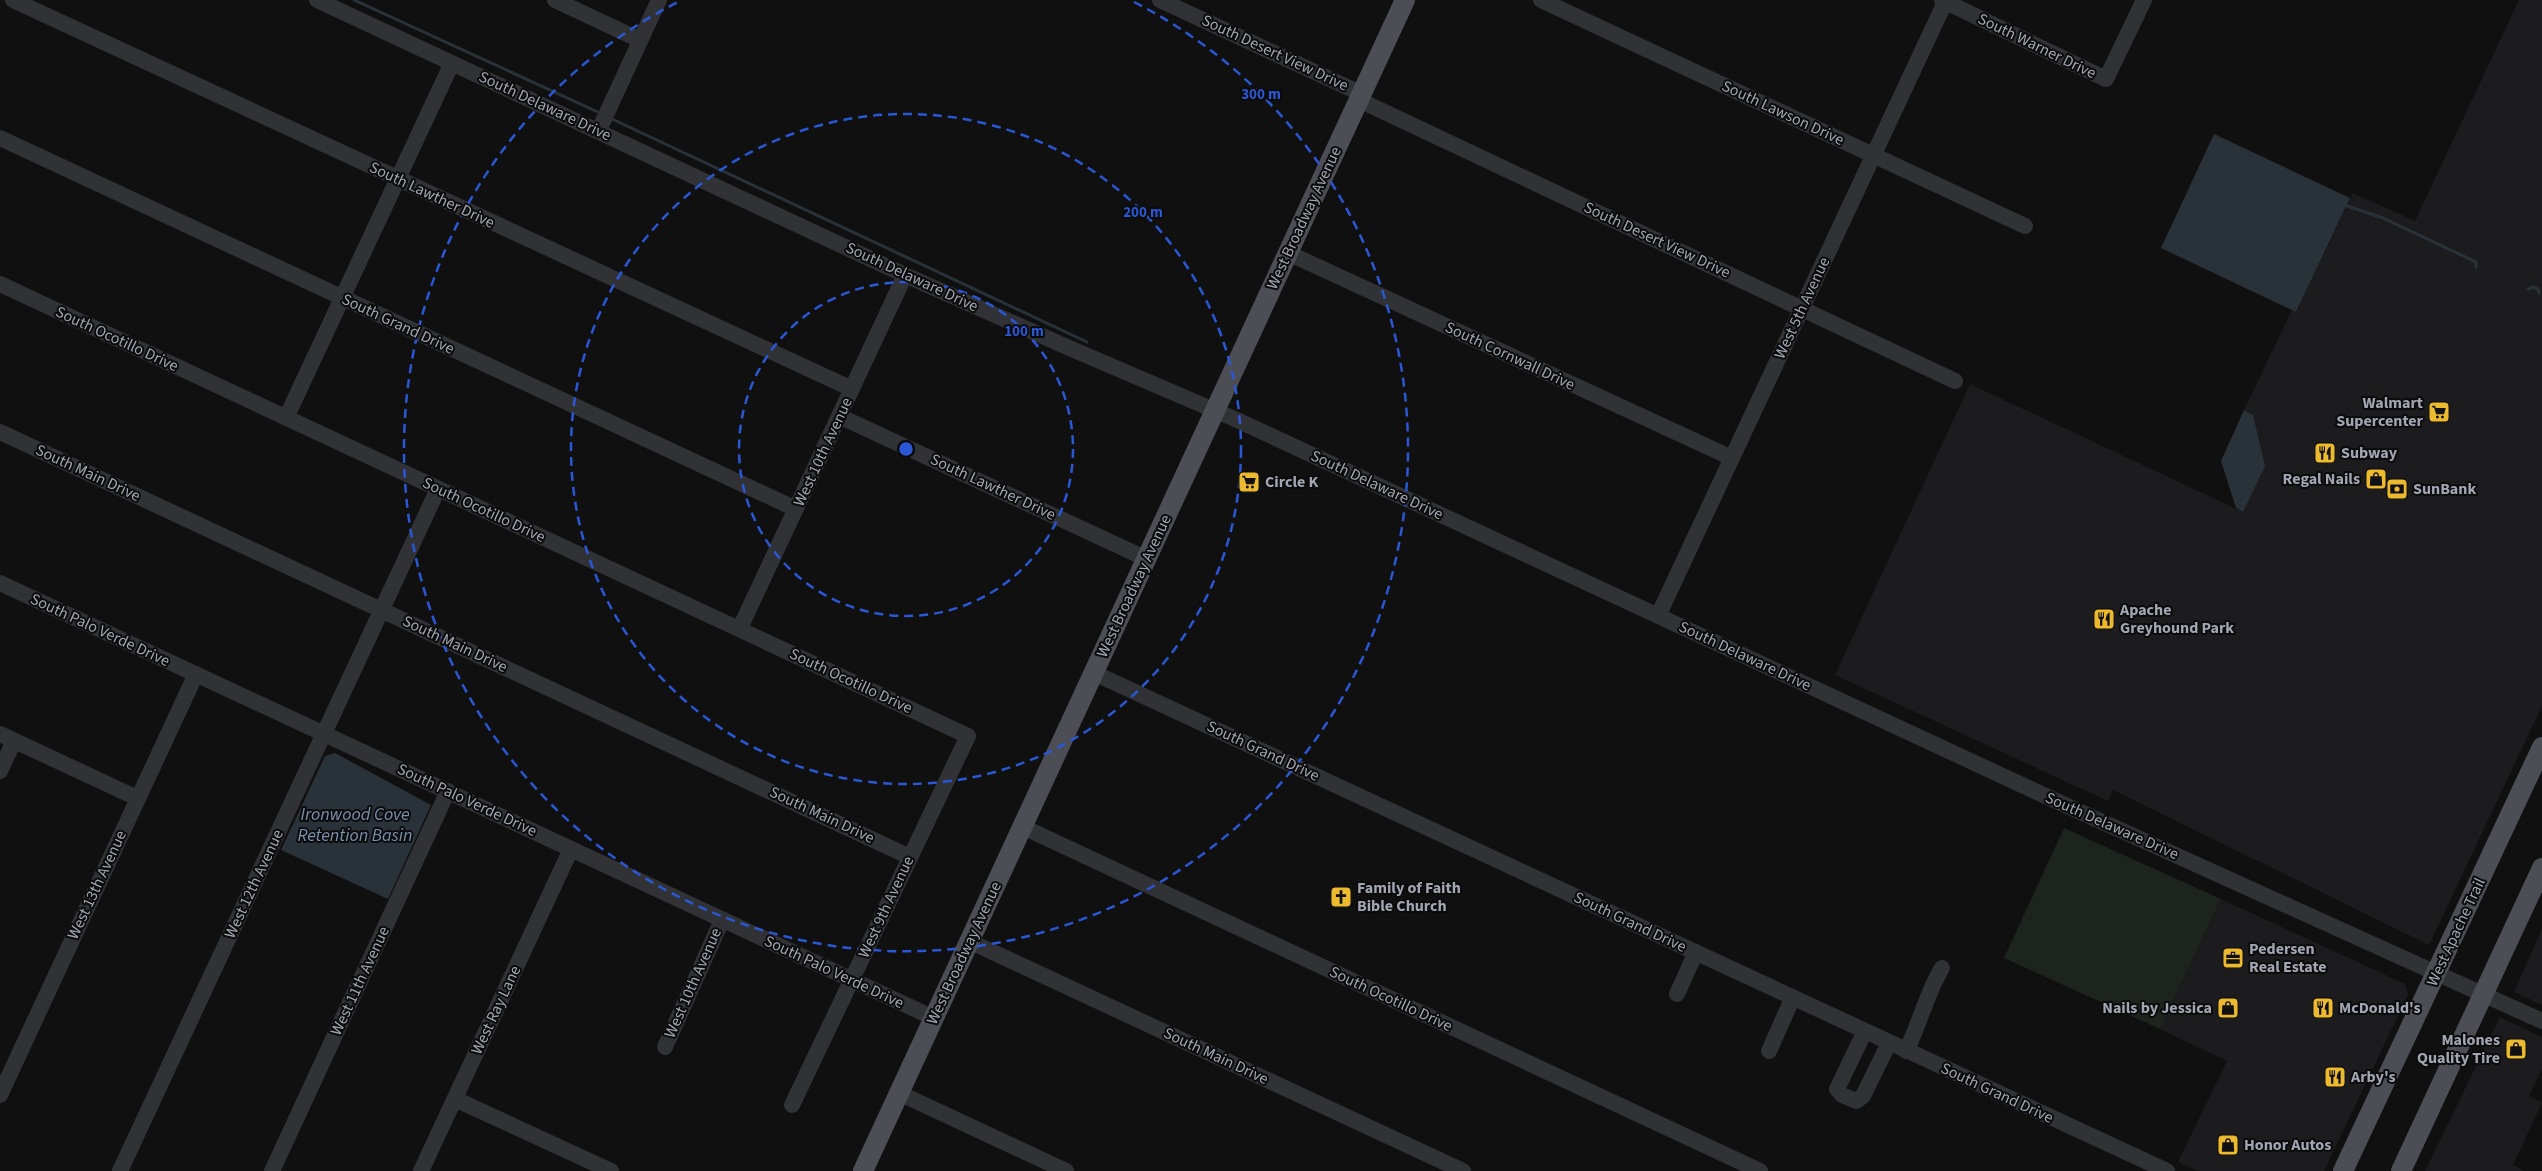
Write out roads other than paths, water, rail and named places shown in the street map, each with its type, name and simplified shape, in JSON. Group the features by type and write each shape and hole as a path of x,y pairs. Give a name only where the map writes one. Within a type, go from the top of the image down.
{"main road":[{"name":"West Broadway Avenue","path":"863,1171 1406,0"},
{"name":"West Apache Trail","path":"2343,1171 2542,746"},
{"path":"2401,1171 2542,868"}],"street":[{"name":"South Lawther Drive","path":"13,0 852,389"},
{"name":"South Delaware Drive","path":"317,0 452,63 604,121 905,275 1067,348 1216,410 2065,805 2542,1021"},
{"path":"555,0 640,40"},
{"path":"604,121 659,0"},
{"name":"South Desert View Drive","path":"1160,0 1955,381"},
{"name":"South Lawson Drive","path":"1541,0 2025,226"},
{"name":"South Warner Drive","path":"1944,1 2106,79 2144,0"},
{"name":"West 5th Avenue","path":"1658,616 1803,308 1944,1"},
{"path":"286,418 452,63"},
{"name":"South Grand Drive","path":"0,138 796,509"},
{"name":"South Cornwall Drive","path":"1288,253 1732,458"},
{"name":"West 10th Avenue","path":"740,628 905,275"},
{"name":"South Ocotillo Drive","path":"0,284 968,736"},
{"name":"South Lawther Drive","path":"839,416 1146,559"},
{"name":"South Main Drive","path":"0,432 910,856"},
{"name":"West 12th Avenue","path":"120,1171 438,489"},
{"name":"South Palo Verde Drive","path":"0,583 934,1018"},
{"name":"South Grand Drive","path":"1094,673 2166,1171"},
{"name":"West 13th Avenue","path":"0,1095 196,674"},
{"name":"West 9th Avenue","path":"792,1105 968,736"},
{"path":"0,771 7,738 138,798"},
{"name":"West 11th Avenue","path":"272,1171 448,791"},
{"name":"South Ocotillo Drive","path":"1022,827 1760,1171"},
{"name":"West Ray Lane","path":"421,1171 571,849"},
{"name":"West 10th Avenue","path":"664,1047 722,920"},
{"name":"South Main Drive","path":"969,941 1463,1171"},
{"path":"1677,994 1696,952"},
{"path":"1906,1051 1917,1029 1932,983 1942,968"},
{"path":"1768,1051 1792,997"},
{"path":"1865,1031 1837,1089 1842,1095 1856,1102 1863,1096 1889,1043"},
{"path":"899,1093 1066,1171"},
{"path":"455,1099 611,1171"}],"water":[{"path":"2214,134 2350,198 2296,312 2161,248"},
{"path":"2244,410 2253,415 2265,466 2243,512 2236,508 2221,461"},
{"name":"Ironwood Cove Retention Basin","path":"335,753 431,805 388,899 281,850 325,756"}],"waterway":[{"path":"354,0 600,113"},
{"path":"610,118 1087,342"},
{"path":"2347,206 2383,218 2476,262 2476,267"},
{"path":"2528,289 2533,287 2538,289 2539,293"}],"place":[{"name":"Walmart Supercenter","path":"2439,412"},
{"name":"Subway","path":"2325,453"},
{"name":"Regal Nails","path":"2376,479"},
{"name":"Circle K","path":"1249,482"},
{"name":"SunBank","path":"2397,489"},
{"name":"Apache Greyhound Park","path":"2104,619"},
{"name":"Family of Faith Bible Church","path":"1341,897"},
{"name":"Pedersen Real Estate","path":"2233,958"},
{"name":"Nails by Jessica","path":"2228,1008"},
{"name":"McDonald's","path":"2323,1008"},
{"name":"Malones Quality Tire","path":"2516,1049"},
{"name":"Arby's","path":"2335,1077"},
{"name":"Honor Autos","path":"2228,1145"}]}
